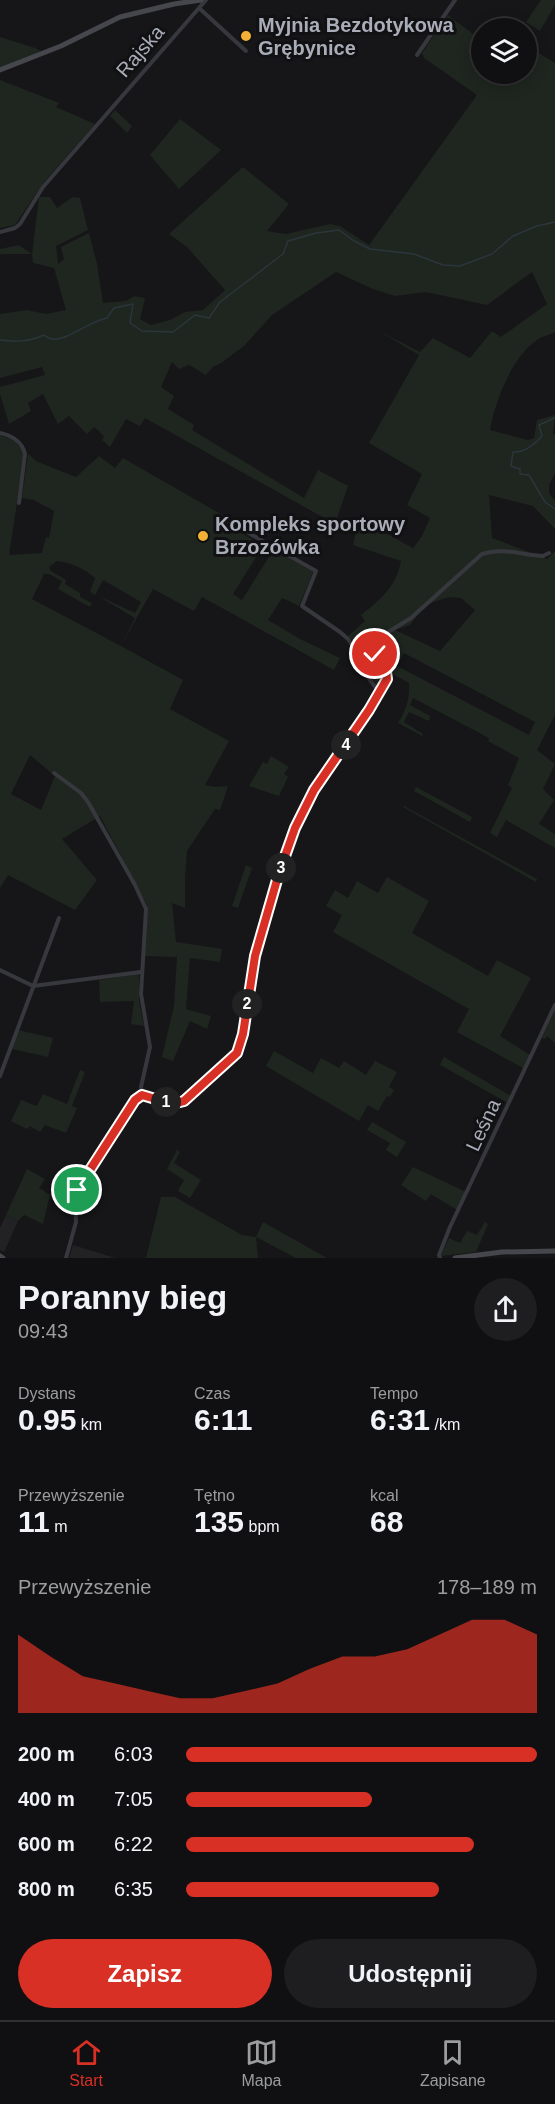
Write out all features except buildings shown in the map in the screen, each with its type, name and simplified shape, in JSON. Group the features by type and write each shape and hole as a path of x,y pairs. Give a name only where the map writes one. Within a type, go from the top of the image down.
{"street":[{"path":"0,70 71,41 120,17 201,0"},
{"name":"Rajska","path":"0,232 15,228 23,221 43,188 206,0"},
{"path":"417,55 454,0"},
{"path":"199,8 246,51"},
{"path":"0,433 14,437 24,448 18,503"},
{"path":"224,519 316,571 302,606 348,639 358,654 364,672 380,692"},
{"path":"142,1095 172,1104 184,1101 237,1053 243,1034 255,956 279,873 295,828 314,790 369,710 387,679 386,672 375,654 378,641 384,634 411,618 482,554 506,551 543,556 549,553"},
{"path":"54,773 88,801 146,909 141,994 150,1047 141,1087 142,1095"},
{"path":"0,1076 59,918"},
{"path":"0,970 33,986 141,972"},
{"name":"Leśna","path":"440,1258 439,1255 450,1227 555,1005"},
{"path":"66,1258 76,1222 77,1190 135,1100 142,1095"},
{"path":"455,1258 510,1252 555,1251"}],"shaded area":[{"path":"541,0 555,0 555,5 540,31 537,29 537,18 529,18"},
{"path":"448,15 471,32 471,84 537,84 537,52 555,63 555,332 537,340 512,368 500,393 490,430 528,440 534,438 537,420 555,415 553,434 555,434 555,473 549,485 549,493 555,501 555,529 533,506 489,495 492,538 547,559 555,551 555,715 537,750 555,764 543,789 554,800 539,824 555,834 555,848 506,820 497,837 490,833 512,788 508,785 519,758 488,741 489,738 413,698 410,705 430,716 429,721 409,712 404,722 423,734 422,736 398,723 407,704 409,683 394,675 384,666 378,655 378,638 374,653 384,673 382,686 379,686 367,674 357,647 348,636 365,621 361,615 381,598 391,585 401,561 353,545 359,519 413,548 422,536 430,518 407,505 422,474 369,443 419,355 379,331 420,352 433,338 470,358 492,331 501,337 547,304 532,272 487,305 426,292 395,296 373,289 336,272 272,315 244,346 213,367 206,375 189,365 179,369 172,362 161,387 174,396 168,409 194,425 192,430 304,498 318,470 348,486 335,524 145,418 140,426 126,419 110,447 102,440 104,436 94,427 87,434 69,416 58,424 43,394 28,403 31,411 9,424 0,387 45,375 42,367 0,378 0,314 27,310 46,314 66,310 54,268 33,263 32,254 39,197 50,197 57,208 73,197 80,198 88,230 56,246 58,264 64,259 61,247 89,233 103,303 126,301 134,296 145,298 140,319 151,325 170,320 185,312 203,310 225,290 187,247 169,234 243,167 289,204 267,231 286,234 330,224 340,226 369,245 477,95 424,58 422,53","holes":["449,597 461,598 475,610 440,651 395,630 410,625 423,608 433,602","404,653 535,722 529,735 397,666"]},
{"path":"0,37 35,48 41,51 0,68"},
{"path":"0,80 59,103 56,107 95,124 44,182 15,225 0,228"},
{"path":"115,110 132,126 127,133 110,116"},
{"path":"180,119 221,150 179,189 150,155"},
{"path":"19,245 32,254 0,254 0,249"},
{"path":"0,435 15,441 23,450 9,555 42,553 46,537 49,538 54,511 34,500 22,498 28,454 38,462 76,477 99,456 115,468 123,458 226,517 223,522 263,546 233,594 242,600 272,552 269,550 272,548 313,572 299,606 282,598 268,620 300,639 340,658 334,670 202,597 194,611 153,589 121,646 183,680 170,709 229,741 205,785 228,786 220,810 215,809 187,851 185,908 172,903 176,942 222,949 220,962 190,958 186,1009 211,1016 207,1029 190,1021 173,1061 162,1057 174,1006 177,957 144,956 147,905 100,816 62,839 97,880 75,910 8,875 0,888","holes":["57,561 77,566 95,578 90,592 95,595 103,580 141,602 135,613 98,596 135,618 121,646 32,599 44,574 49,574 62,581 58,589 90,607 92,603 80,597 80,593 65,584 66,580 51,571 49,567","30,755 55,776 41,810 11,794"]},
{"path":"271,756 289,767 284,774 288,777 279,796 249,786 263,762 267,764"},
{"path":"416,787 472,817 470,822 414,791"},
{"path":"403,807 537,879 536,882"},
{"path":"246,865 252,868 238,908 232,906"},
{"path":"387,877 429,901 412,933 488,976 497,960 531,978 500,1036 530,1055 523,1068 457,1032 469,1009 333,932 342,915 326,906 335,890 348,898 357,881 378,893"},
{"path":"139,974 139,1001 144,1026 131,1024 134,1001 100,1002 99,980"},
{"path":"555,1010 555,1043 547,1036 545,1039 542,1038"},
{"path":"18,1030 53,1038 48,1057 12,1049"},
{"path":"274,1051 313,1073 321,1058 339,1068 344,1061 366,1075 375,1061 397,1072 389,1087 394,1090 390,1097 387,1096 378,1111 368,1105 359,1121 266,1066"},
{"path":"444,1057 511,1096 508,1103 440,1065"},
{"path":"80,1070 85,1072 72,1106 77,1108 66,1133 45,1125 40,1132 30,1126 27,1129 11,1121 21,1100 37,1106 43,1094 67,1104"},
{"path":"372,1122 406,1142 397,1157 386,1150 390,1143 367,1130"},
{"path":"177,1150 180,1152 174,1163 201,1180 190,1198 178,1191 184,1180 167,1169"},
{"path":"413,1167 466,1192 457,1210 431,1194 426,1201 401,1185"},
{"path":"27,1169 45,1179 39,1188 50,1195 43,1224 24,1215 18,1221 6,1215"},
{"path":"161,1197 175,1197 242,1235 256,1237 258,1258 146,1258"},
{"path":"6,1215 18,1221 4,1252 0,1250 0,1228"},
{"path":"263,1222 327,1258 296,1258 256,1237"},
{"path":"485,1222 488,1224 476,1252 441,1256 449,1238 460,1243 467,1231 477,1235"},
{"path":"73,1245 109,1256 115,1258 69,1258"}],"waterway":[{"path":"0,340 22,341 44,335 50,339 58,339 107,318 114,308 133,304 130,323 142,331 173,332 195,315 209,318 220,302 283,254 288,241 316,233 339,230 370,249 414,254 443,265 460,266 492,254 513,236 537,226 555,222"},
{"path":"555,418 539,425 542,436 532,445 525,450 513,452 511,466 520,469 520,474 529,475 545,502 555,509"}],"place":[{"name":"Myjnia Bezdotykowa Grębynice","path":"246,36"},
{"name":"Kompleks sportowy Brzozówka","path":"203,536"}],"route":[{"path":"77,1190 135,1100 142,1095 147,1095 172,1104 184,1101 200,1084 237,1053 243,1034 255,956 279,873 295,828 314,790 369,710 387,679 386,672 375,654"}]}
